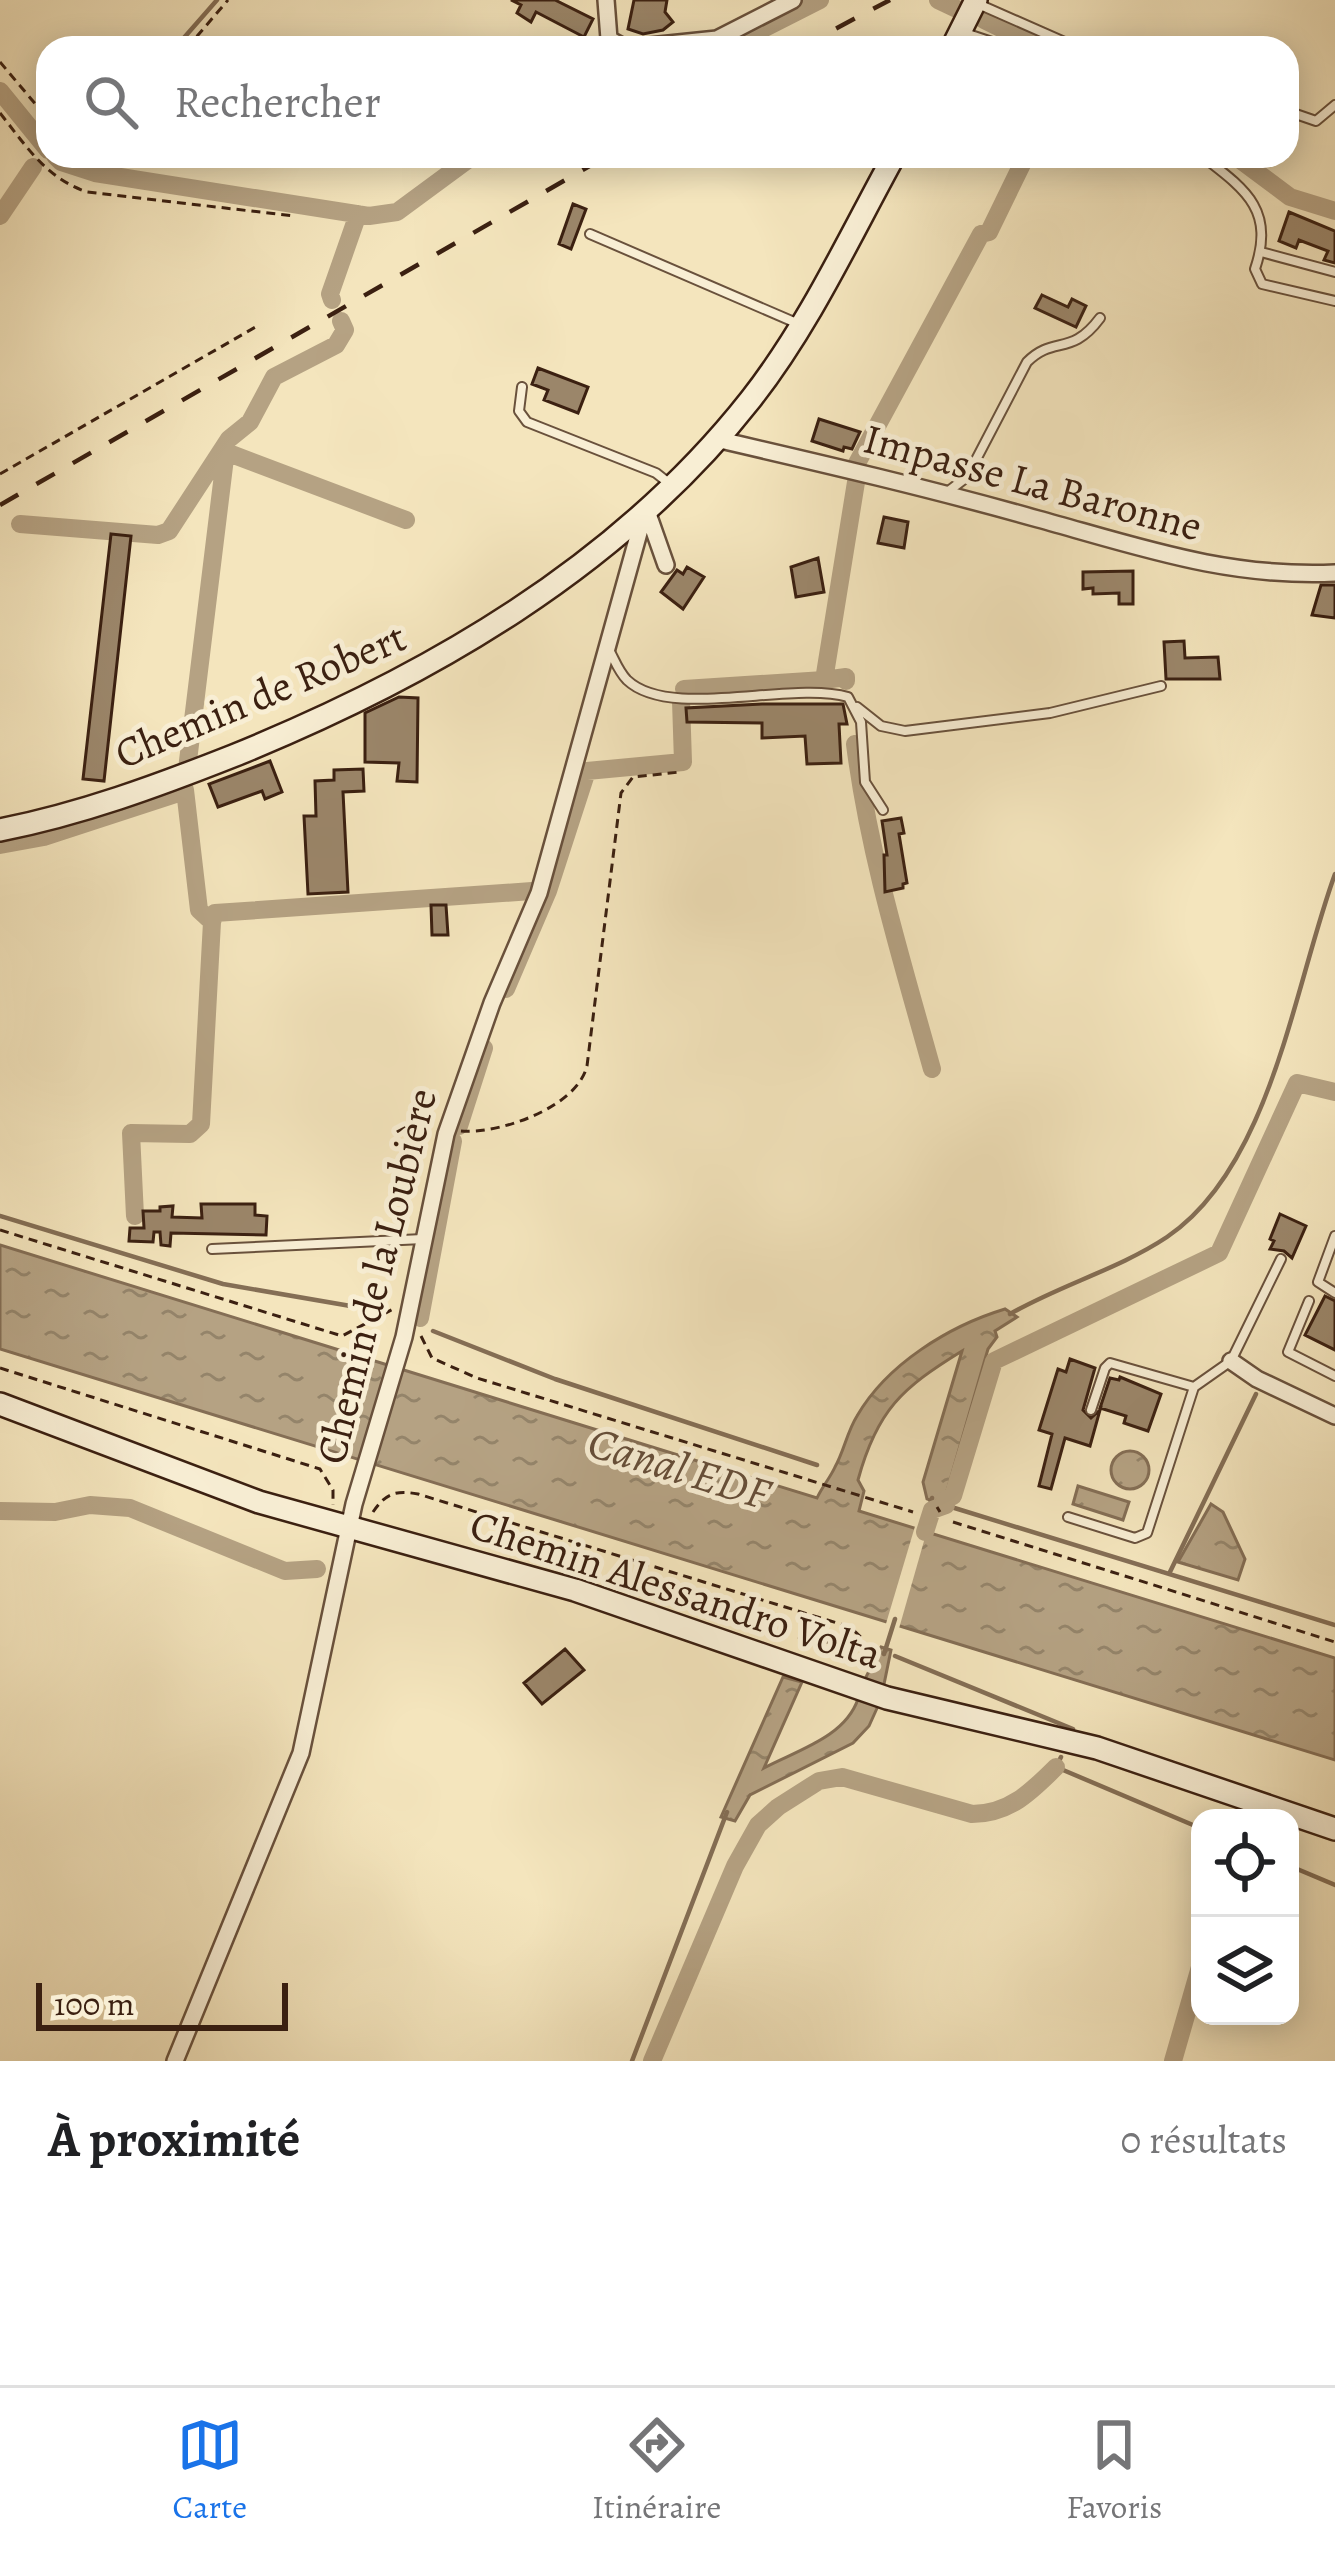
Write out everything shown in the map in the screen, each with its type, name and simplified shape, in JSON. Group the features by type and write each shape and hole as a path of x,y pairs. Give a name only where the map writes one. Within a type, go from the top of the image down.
{"main road":[{"path":"958,36 976,1"},
{"name":"Chemin de Robert","path":"0,830 60,817 162,784 351,706 471,640 544,592 671,485 749,401 802,325 887,168"},
{"name":"Chemin Alessandro Volta","path":"0,1404 259,1502 575,1590 887,1698 1097,1748 1335,1829"}],"street":[{"path":"725,36 793,0"},
{"path":"600,2 607,36"},
{"name":"Impasse La Baronne","path":"716,439 945,494 1207,566 1292,575 1335,573"},
{"path":"646,508 666,565"},
{"name":"Chemin de la Loubière","path":"175,2061 292,1781 310,1718 346,1529 404,1337 448,1130 483,1026 539,893 646,508"},
{"path":"1231,1361 1334,1413"},
{"path":"1294,1418 1301,1400"}],"lane":[{"path":"976,1 1052,36"},
{"path":"1299,115 1316,121 1335,105"},
{"path":"1216,168 1254,202 1263,219 1255,269 1262,284 1335,301"},
{"path":"590,234 802,325"},
{"path":"1261,252 1335,272"},
{"path":"945,494 967,477 1028,362 1044,349 1082,340 1100,318"},
{"path":"522,388 518,411 527,422 656,473 671,485"},
{"path":"608,646 623,676 655,694 685,698 839,694 881,726 905,731 1050,713 1161,686"},
{"path":"852,701 861,722 865,782 883,810"},
{"path":"1335,1236 1318,1282 1335,1293"},
{"path":"212,1249 425,1239"},
{"path":"1068,1516 1135,1538 1147,1533 1194,1388 1231,1361 1281,1259"},
{"path":"1309,1301 1288,1352 1335,1376"},
{"path":"1091,1410 1110,1363 1194,1388"}],"path":[{"path":"198,36 228,0"},
{"path":"0,62 36,104"},
{"path":"0,113 36,157"},
{"path":"45,168 65,185 87,192 294,217"},
{"path":"0,474 259,325"},
{"path":"448,1130 495,1130 563,1101 581,1084 621,793 632,777 680,772"},
{"path":"0,1230 342,1336 411,1305 432,1358 443,1365 914,1512"},
{"path":"0,1367 320,1469 346,1529 389,1494 418,1494 850,1627 864,1640 860,1650 808,1652"},
{"path":"953,1522 1335,1642"}],"water":[{"name":"Canal EDF","path":"0,1245 817,1498 857,1416 885,1380 941,1337 1005,1309 1017,1317 995,1331 997,1337 988,1349 947,1491 935,1502 927,1499 923,1482 962,1351 923,1377 883,1418 858,1480 864,1491 859,1511 1335,1658 1335,1760 0,1349"},
{"path":"1130,1451 1144,1456 1149,1470 1144,1484 1130,1489 1116,1484 1111,1470 1116,1456"},
{"path":"1078,1486 1129,1502 1123,1520 1073,1504"},
{"path":"1211,1504 1223,1512 1245,1559 1238,1580 1178,1562"},
{"path":"881,1647 891,1650 883,1689 863,1683"},
{"path":"783,1677 802,1682 764,1768 832,1733 858,1699 878,1706 869,1726 853,1743 750,1795 735,1821 721,1817"}],"pier":[{"path":"916,1523 928,1527 898,1632 885,1627"}],"building":[{"path":"511,0 555,0 593,19 582,36 536,12 531,22 517,13 521,5"},
{"path":"634,0 667,0 665,12 673,22 663,30 643,34 628,29"},
{"path":"573,204 586,209 571,249 559,244"},
{"path":"1289,212 1335,231 1335,263 1324,260 1328,251 1299,240 1296,248 1279,241"},
{"path":"1042,295 1068,307 1072,299 1086,306 1076,327 1035,308"},
{"path":"538,368 588,387 578,413 544,400 548,390 532,384"},
{"path":"819,419 860,432 852,449 844,447 843,451 812,441"},
{"path":"884,517 908,522 904,548 878,543"},
{"path":"111,534 131,536 104,781 83,779"},
{"path":"818,558 824,592 796,597 791,567"},
{"path":"687,567 704,577 683,609 661,592 677,570 683,574"},
{"path":"1133,571 1133,604 1119,604 1119,593 1093,594 1093,588 1083,589 1083,572"},
{"path":"1321,585 1335,585 1335,618 1312,615"},
{"path":"1184,641 1185,658 1218,657 1220,679 1166,679 1164,642"},
{"path":"399,697 418,698 417,782 397,781 399,763 365,762 365,713"},
{"path":"843,704 847,724 839,724 841,763 807,764 805,736 762,738 762,723 687,722 686,708"},
{"path":"270,761 282,792 265,799 262,791 218,807 209,784"},
{"path":"363,769 364,791 343,792 348,892 308,894 304,816 316,816 315,781 334,780 334,770"},
{"path":"901,818 907,883 885,892 882,821"},
{"path":"431,905 446,905 448,935 432,935"},
{"path":"201,1204 255,1204 255,1215 267,1216 266,1235 171,1233 170,1246 161,1245 160,1232 154,1232 153,1242 129,1241 130,1228 144,1228 143,1211 173,1206 172,1217 202,1218"},
{"path":"1280,1214 1306,1226 1292,1258 1270,1249"},
{"path":"1325,1296 1335,1301 1335,1350 1305,1335"},
{"path":"1070,1359 1095,1368 1083,1410 1091,1418 1100,1410 1090,1446 1065,1438 1051,1489 1039,1486 1052,1434 1039,1430 1058,1369 1066,1372"},
{"path":"1120,1377 1161,1394 1148,1431 1124,1423 1126,1416 1100,1408 1110,1378"},
{"path":"565,1649 584,1670 542,1704 524,1683"}],"waterway":[{"path":"186,36 217,0"},
{"path":"749,36 820,0"},
{"path":"938,0 957,9"},
{"path":"984,20 1017,36"},
{"path":"0,91 36,135"},
{"path":"0,216 33,167"},
{"path":"80,168 369,216 397,212 457,168"},
{"path":"856,465 981,234 989,232 1020,168"},
{"path":"1251,168 1290,197 1335,211"},
{"path":"332,300 330,294 358,214"},
{"path":"20,524 158,535 169,531 229,439 250,422 274,377 336,345 345,330 341,321"},
{"path":"187,769 226,450"},
{"path":"226,452 406,520"},
{"path":"846,681 846,677 824,680 857,476"},
{"path":"684,689 824,680"},
{"path":"506,989 548,891 587,771 683,762 681,701"},
{"path":"855,744 878,867 932,1069"},
{"path":"135,1216 131,1133 190,1134 201,1124 212,922 199,910 185,790"},
{"path":"0,845 44,837 185,791"},
{"path":"1010,1314 1149,1248 1202,1206 1255,1121 1275,1071 1335,874"},
{"path":"212,922 215,913 532,891"},
{"path":"459,1126 484,1048"},
{"path":"925,1532 932,1510 946,1505 945,1500 953,1496 994,1361 1219,1253 1297,1083 1335,1092"},
{"path":"420,1318 453,1141"},
{"path":"0,1216 223,1284 368,1309"},
{"path":"433,1331 555,1379 817,1465"},
{"path":"1169,1574 1256,1394"},
{"path":"921,1533 932,1498"},
{"path":"0,1511 55,1512 90,1505 130,1508 285,1571 317,1569"},
{"path":"948,1506 1335,1625"},
{"path":"884,1654 895,1619"},
{"path":"800,1638 846,1644"},
{"path":"895,1656 1073,1729"},
{"path":"1061,1757 1056,1767 1191,1824"},
{"path":"652,2061 735,1866 758,1825 778,1807 819,1781 842,1777 972,1814 985,1813 1018,1800 1056,1767"},
{"path":"632,2061 727,1812"},
{"path":"1299,1870 1335,1885"},
{"path":"1173,2061 1191,1998"}],"railway":[{"path":"822,36 890,0"},
{"path":"0,505 586,168"}]}
